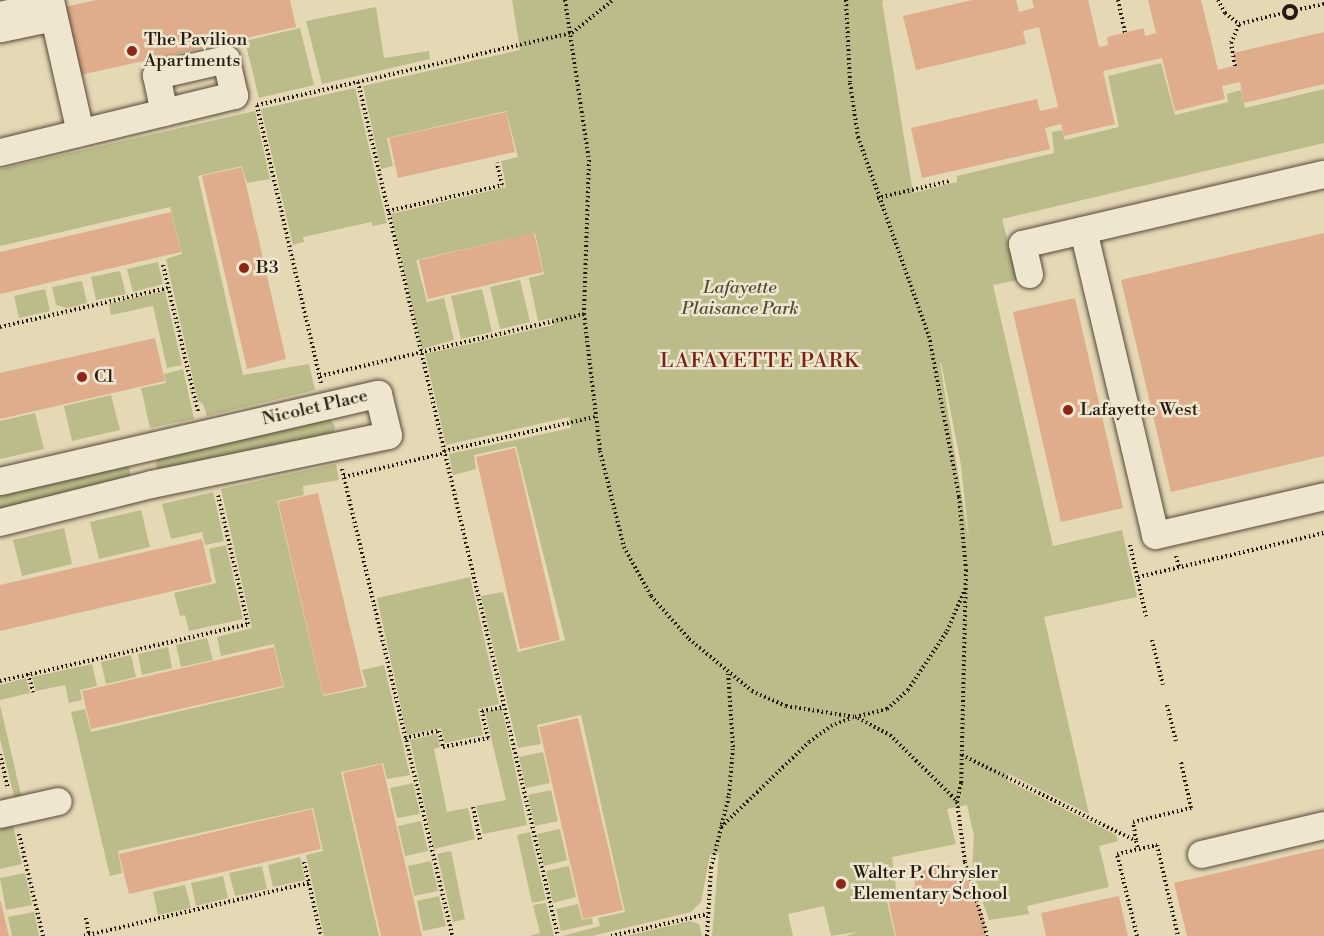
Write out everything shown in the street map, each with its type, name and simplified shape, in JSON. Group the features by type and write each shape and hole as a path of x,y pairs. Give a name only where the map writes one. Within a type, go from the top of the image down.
{"street":[{"path":"0,15 35,7 48,8"},
{"path":"0,28 39,20 48,8"},
{"path":"48,8 80,132"},
{"path":"0,152 164,112"},
{"path":"1029,274 1022,244 1324,174"},
{"path":"1083,230 1155,536 1324,496"},
{"name":"Nicolet Place","path":"0,481 378,394 388,435 151,484 0,522"},
{"path":"146,447 151,484"},
{"path":"7,812 58,801"},
{"path":"1201,854 1324,825"}],"path":[{"path":"565,0 572,33 589,160 584,314 596,417 614,516 636,572 674,624 752,691 786,706 868,721 890,735 957,802"},
{"path":"324,392 256,105 572,33 613,0"},
{"path":"846,0 850,83 858,137 877,198 900,250 931,348 959,497 965,590 961,755 957,802 965,862 987,936"},
{"path":"1118,0 1125,33"},
{"path":"1218,0 1225,13 1239,24"},
{"path":"1239,24 1284,13 1289,6 1296,10 1324,4"},
{"path":"1284,13 1291,19 1296,10"},
{"path":"1235,66 1231,43 1239,24"},
{"path":"358,82 558,936"},
{"path":"388,211 502,185 497,164"},
{"path":"877,198 950,181"},
{"path":"163,265 200,422"},
{"path":"0,327 168,288"},
{"path":"320,376 584,314"},
{"path":"344,477 596,417"},
{"path":"340,460 452,936"},
{"path":"0,681 248,624 216,489"},
{"path":"1138,577 1324,533"},
{"path":"1129,539 1146,616"},
{"path":"721,827 809,742 831,726 887,709 908,690 947,631 965,590"},
{"path":"1152,640 1163,686"},
{"path":"707,936 711,868 721,827 733,747 728,672"},
{"path":"28,674 33,692"},
{"path":"1167,705 1176,741"},
{"path":"405,738 439,731 443,747 488,738 482,711 504,707"},
{"path":"0,754 7,812 43,936"},
{"path":"961,755 1136,841"},
{"path":"1138,849 1133,822 1191,808 1180,762"},
{"path":"473,807 480,841"},
{"path":"1137,936 1117,854 1157,845 1178,936"},
{"path":"304,862 321,936"},
{"path":"86,918 87,935 309,883"},
{"path":"611,936 708,914"}],"green space":[{"name":"Lafayette Plaisance Park","path":"512,0 885,0 882,1 913,193 957,182 957,176 1054,153 1052,132 1062,130 1065,140 1119,127 1108,76 1161,63 1175,115 1228,102 1227,94 1241,90 1245,108 1324,89 1324,143 1002,219 1018,280 993,285 1053,546 1122,530 1137,597 1044,617 1089,814 1007,773 1008,781 1116,835 1118,841 1099,846 1109,887 1027,906 1029,914 989,920 972,871 974,836 967,805 947,809 956,844 892,857 896,889 885,893 895,936 846,936 857,932 831,936 824,906 788,914 793,936 712,936 719,853 710,855 701,902 691,912 592,936 562,936 600,926 598,918 625,912 581,715 537,725 541,744 518,748 481,596 503,592 518,652 565,640 516,446 474,455 476,469 453,475 449,454 571,428 569,417 446,445 425,354 553,325 552,318 538,321 529,278 544,274 535,233 416,260 427,302 444,298 454,340 422,349 391,214 506,187 501,161 518,157 506,111 387,138 393,166 381,169 363,86 520,50","holes":["941,362 961,465 969,540"]},
{"path":"376,7 384,58 429,51 430,59 322,84 306,21"},
{"path":"300,28 314,85 259,98 245,41"},
{"path":"355,88 387,223 373,226 371,222 303,237 304,242 293,245 261,109"},
{"path":"255,111 270,179 247,183 242,166 198,176 243,375 309,364 315,390 207,416 203,404 198,401 166,259 182,254 170,207 0,246 0,169"},
{"path":"158,262 163,284 133,292 127,269"},
{"path":"120,271 126,294 96,300 91,277"},
{"path":"520,280 530,322 500,329 490,287"},
{"path":"82,281 87,303 67,308 56,305 52,287"},
{"path":"45,289 50,311 19,318 14,296"},
{"path":"482,289 492,332 461,339 451,296"},
{"path":"165,291 182,365 167,368 153,306 111,315 109,304"},
{"path":"183,369 194,419 150,428 141,388 166,383 164,374"},
{"path":"111,395 120,430 72,441 64,406"},
{"path":"35,413 44,449 0,459 0,421"},
{"path":"329,418 335,426 333,435 158,471 157,458"},
{"path":"123,464 129,467 131,479 0,512 0,493"},
{"path":"336,464 339,480 303,486 304,495 277,501 323,696 367,687 362,670 384,665 410,775 387,779 383,763 341,772 379,936 324,936 306,855 323,851 313,808 118,851 122,873 110,876 71,712 85,709 91,732 284,687 274,644 221,656 217,637 252,628 221,489"},
{"path":"213,492 224,541 205,545 202,532 171,539 162,504"},
{"path":"141,510 150,547 99,559 90,522"},
{"path":"64,528 72,564 22,576 13,540"},
{"path":"226,545 243,619 189,631 185,615 180,616 174,593 216,583 209,549"},
{"path":"470,577 499,704 478,709 483,735 445,743 441,728 407,735 377,598"},
{"path":"207,638 213,660 181,667 176,645"},
{"path":"168,647 172,668 142,675 138,654"},
{"path":"131,655 136,677 106,684 101,662"},
{"path":"92,664 97,686 80,690 82,700 69,703 65,685 36,691 32,677"},
{"path":"26,678 30,693 0,700 0,685"},
{"path":"0,705 22,799 15,800 0,739"},
{"path":"502,708 527,825 483,834 476,806 506,800 485,712"},
{"path":"437,734 440,747 434,749 447,812 468,808 475,839 434,849 410,740"},
{"path":"543,752 550,783 526,788 519,757"},
{"path":"413,783 420,814 397,818 390,788"},
{"path":"551,790 558,821 535,826 528,795"},
{"path":"421,821 428,851 405,856 398,826"},
{"path":"12,822 22,864 0,869 0,824"},
{"path":"560,829 567,860 544,866 537,834"},
{"path":"530,832 546,900 532,903 517,835"},
{"path":"451,851 465,919 453,922 437,854"},
{"path":"300,857 305,880 273,887 268,865"},
{"path":"431,861 438,891 414,896 408,866"},
{"path":"262,866 267,889 235,896 229,873"},
{"path":"569,866 576,897 553,903 546,871"},
{"path":"25,873 32,905 6,910 0,878"},
{"path":"223,876 228,898 196,906 191,883"},
{"path":"185,885 191,908 158,915 153,892"},
{"path":"439,896 446,926 423,931 417,901"},
{"path":"546,903 554,936 530,936 540,933 533,905"},
{"path":"578,904 582,920 592,918 593,924 561,931 556,909"},
{"path":"34,912 39,936 12,936 8,917"},
{"path":"690,921 699,924 702,936 626,936"}],"building":[{"name":"The Pavilion Apartments","path":"96,0 290,0 296,27 80,75 65,7"},
{"path":"972,0 1016,0 1019,12 1034,8 1032,0 1088,0 1099,47 1108,45 1107,37 1144,28 1145,36 1156,33 1148,0 1201,0 1218,70 1237,65 1233,53 1324,32 1324,84 1244,103 1240,82 1222,86 1225,99 1175,111 1162,58 1103,71 1115,124 1064,136 1061,124 1045,128 1050,149 922,178 911,128 1037,99 1040,111 1058,107 1039,27 1023,31 1026,44 916,70 903,16"},
{"path":"506,112 515,152 398,178 389,138"},
{"name":"B3","path":"242,167 286,359 247,369 202,176"},
{"path":"171,212 181,252 0,294 0,252"},
{"path":"534,233 543,272 428,299 419,260"},
{"path":"1324,233 1324,456 1171,492 1121,280"},
{"name":"Lafayette West","path":"1075,298 1123,508 1061,522 1013,312"},
{"name":"C1","path":"155,338 165,381 0,419 0,373"},
{"path":"515,448 560,640 520,649 476,457"},
{"path":"318,493 364,686 323,695 278,502"},
{"path":"202,539 212,582 0,631 0,585"},
{"path":"274,647 283,686 91,729 82,691"},
{"path":"578,718 623,910 583,919 539,727"},
{"path":"382,764 422,936 381,936 343,773"},
{"path":"312,809 321,849 129,894 119,854"},
{"path":"1324,848 1324,936 1187,936 1174,883"},
{"path":"950,865 955,878 967,876 984,919 986,936 896,936 887,894 915,888 914,872"},
{"path":"1119,896 1128,936 1046,936 1041,913"},
{"path":"1,902 9,936 0,936"}],"place":[{"name":"The Pavilion Apartments","path":"132,51"},
{"name":"B3","path":"244,268"},
{"name":"C1","path":"82,377"},
{"name":"Lafayette West","path":"1068,410"},
{"name":"Walter P. Chrysler Elementary School","path":"841,884"}],"district":[{"name":"LAFAYETTE PARK","path":"760,361"}]}
